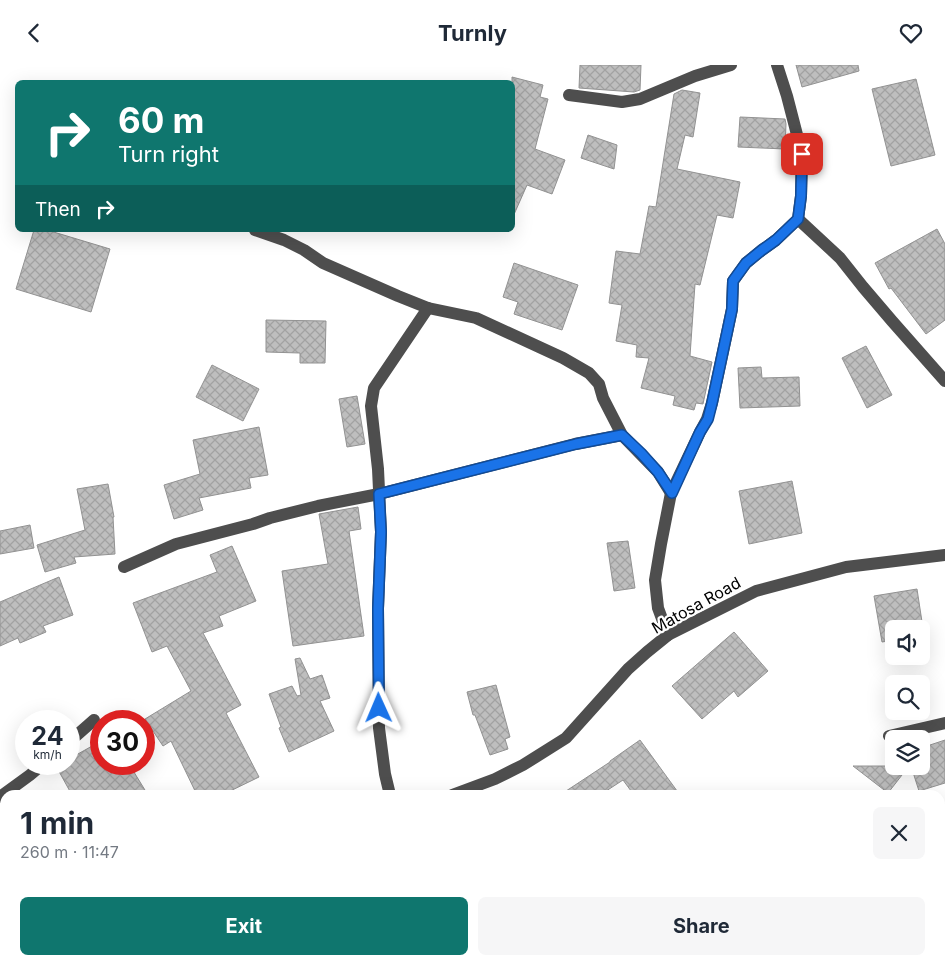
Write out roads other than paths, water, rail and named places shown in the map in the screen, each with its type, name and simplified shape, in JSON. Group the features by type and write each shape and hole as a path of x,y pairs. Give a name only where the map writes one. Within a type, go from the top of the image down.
{"street":[{"path":"569,95 622,102 640,99 715,67 731,65"},
{"path":"668,635 658,608 655,580 661,544 672,493 700,432 708,419 732,309 733,281 746,263 776,240 798,219 801,196 802,154 787,95 777,65"},
{"path":"798,219 840,258 917,351 945,381"},
{"path":"261,232 304,249 323,263 353,277 428,308 476,318 563,358 589,373 599,384 603,398 622,435 658,472 672,493"},
{"path":"389,790 379,727 378,609 381,532 378,469 371,406 374,388 428,308"},
{"path":"124,567 176,544 318,506 379,494 576,444 622,435"},
{"name":"Matosa Road","path":"465,790 495,779 523,765 566,739 628,669 668,635 756,591 846,567 945,555"},
{"path":"915,730 945,723"},
{"path":"80,732 90,724"},
{"path":"10,790 30,775"}]}
